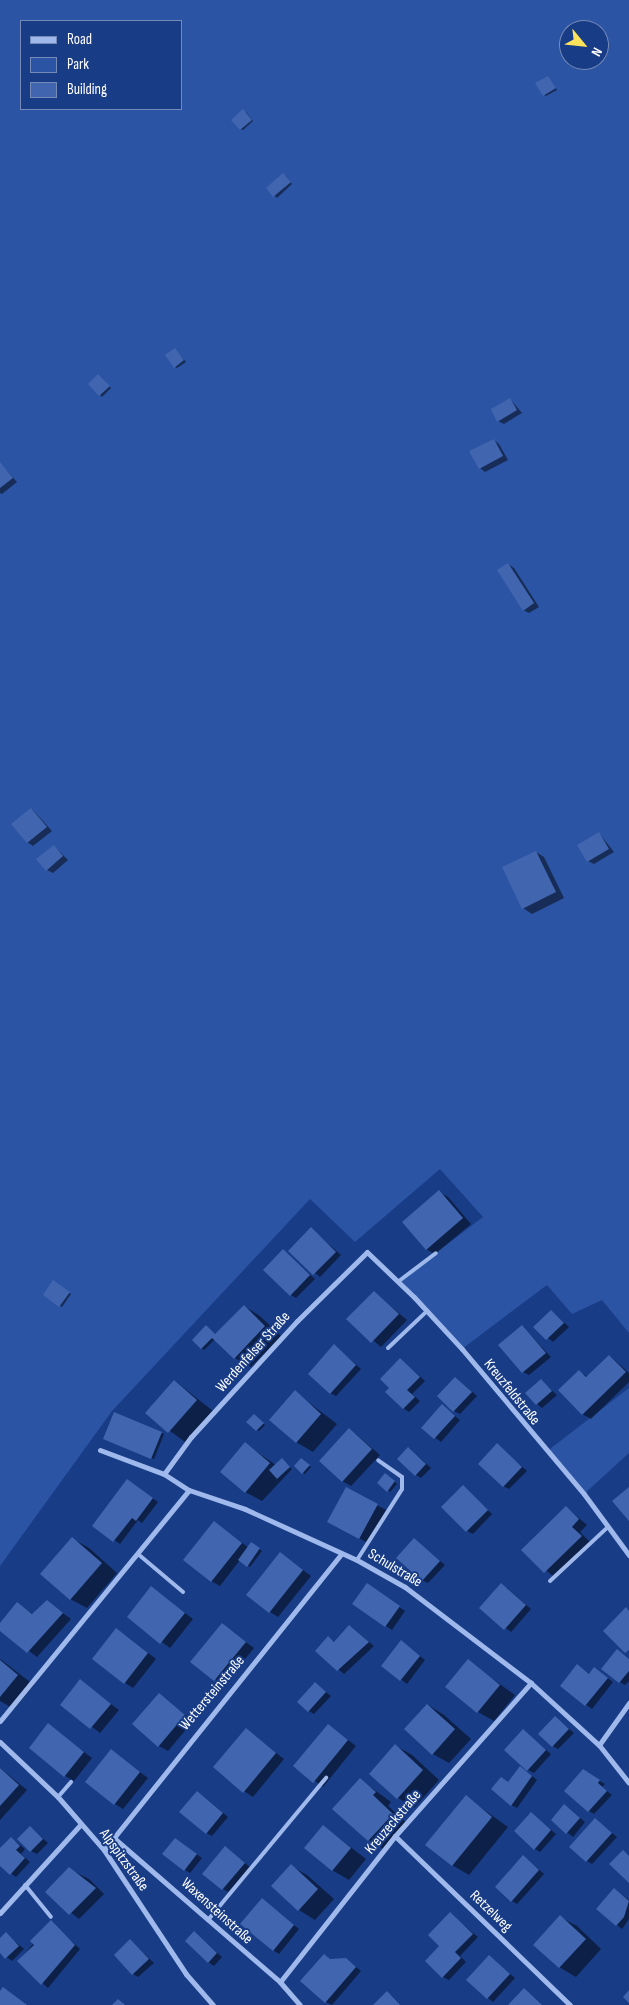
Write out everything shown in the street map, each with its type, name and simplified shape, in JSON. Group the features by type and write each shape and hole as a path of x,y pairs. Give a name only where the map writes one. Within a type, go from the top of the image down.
{"street":[{"name":"Kreuzfeldstraße","path":"367,1252 399,1281 427,1311 608,1527 629,1555"},
{"name":"Werdenfelser Straße","path":"164,1474 191,1437 297,1321 367,1252"},
{"name":"Schulstraße","path":"100,1450 164,1474 189,1490 245,1509 357,1560 405,1587 531,1683 599,1745 629,1783"},
{"path":"0,1721 189,1490"},
{"name":"Wettersteinstraße","path":"104,1850 115,1839 178,1755 341,1554"},
{"name":"Kreuzeckstraße","path":"280,1982 395,1836 531,1683"},
{"path":"599,1745 629,1703"},
{"name":"Alpspitzstraße","path":"0,1742 58,1797 104,1850 186,1974 213,2005"},
{"path":"0,1913 81,1824"},
{"name":"Retzelweg","path":"395,1836 570,2005"},
{"name":"Waxensteinstraße","path":"115,1839 280,1982 300,2005"}],"lane":[{"path":"399,1281 436,1253"},
{"path":"388,1348 427,1311"},
{"path":"357,1560 402,1489 402,1476 378,1460"},
{"path":"550,1581 608,1527"},
{"path":"138,1554 182,1592"},
{"path":"208,1920 326,1778"},
{"path":"58,1797 71,1782"},
{"path":"25,1886 51,1916"}],"green space":[{"path":"0,0 629,0 629,1333 602,1300 572,1314 547,1285 462,1349 399,1281 483,1217 440,1169 355,1242 310,1199 112,1411 0,1566"},
{"path":"629,1388 629,1453 584,1494 546,1452"}],"building":[{"path":"548,76 556,88 543,96 535,83"},
{"path":"243,109 252,120 240,130 231,120"},
{"path":"283,173 291,182 273,197 266,188"},
{"path":"175,348 184,360 174,368 165,355"},
{"path":"98,374 110,386 99,396 88,384"},
{"path":"510,398 517,410 497,422 491,409"},
{"path":"494,439 503,456 479,469 469,451"},
{"path":"0,462 13,478 0,488"},
{"path":"508,563 534,603 523,611 497,570"},
{"path":"31,808 47,827 27,843 11,824"},
{"path":"599,832 609,849 587,862 577,845"},
{"path":"54,845 63,856 46,871 36,859"},
{"path":"536,851 556,892 522,909 502,867"},
{"path":"439,1190 463,1218 426,1250 402,1222"},
{"path":"311,1227 336,1252 313,1275 288,1251"},
{"path":"283,1249 310,1275 290,1296 263,1270"},
{"path":"53,1280 70,1292 59,1307 43,1295"},
{"path":"374,1291 399,1314 371,1343 346,1319"},
{"path":"244,1305 265,1326 234,1359 212,1338 201,1349 192,1340 206,1325 215,1334"},
{"path":"551,1310 564,1323 546,1340 533,1327"},
{"path":"522,1325 546,1353 522,1373 498,1345"},
{"path":"334,1344 356,1365 330,1394 308,1374"},
{"path":"609,1355 626,1372 582,1415 558,1390 579,1370 586,1377"},
{"path":"400,1358 420,1377 407,1390 415,1397 403,1409 385,1392 389,1388 380,1379"},
{"path":"455,1377 472,1392 453,1412 437,1396"},
{"path":"541,1379 552,1391 536,1405 525,1393"},
{"path":"174,1380 197,1400 168,1433 145,1413"},
{"path":"295,1390 321,1414 296,1443 269,1420"},
{"path":"442,1404 455,1416 434,1439 421,1428"},
{"path":"114,1412 162,1432 151,1459 103,1439"},
{"path":"254,1414 264,1423 256,1431 246,1422"},
{"path":"349,1428 372,1449 342,1482 319,1461"},
{"path":"245,1442 270,1463 245,1493 220,1472"},
{"path":"497,1443 522,1467 503,1487 478,1464"},
{"path":"408,1447 426,1464 415,1476 397,1459"},
{"path":"282,1458 290,1467 277,1479 269,1470"},
{"path":"301,1458 310,1465 302,1474 294,1466"},
{"path":"385,1473 395,1481 387,1492 377,1483"},
{"path":"127,1479 153,1498 136,1521 132,1518 113,1542 92,1526"},
{"path":"463,1485 488,1510 466,1532 441,1507"},
{"path":"346,1487 378,1504 359,1539 327,1522"},
{"path":"629,1487 629,1521 612,1501"},
{"path":"566,1506 579,1519 572,1527 582,1536 544,1573 521,1550"},
{"path":"214,1521 242,1543 211,1582 183,1560"},
{"path":"72,1537 102,1563 70,1600 40,1574"},
{"path":"414,1538 440,1561 422,1581 396,1558"},
{"path":"251,1542 260,1548 247,1567 238,1560"},
{"path":"280,1552 303,1570 269,1613 246,1595"},
{"path":"367,1583 400,1606 385,1627 352,1604"},
{"path":"501,1583 526,1605 504,1630 479,1608"},
{"path":"151,1586 185,1613 160,1644 127,1617"},
{"path":"47,1600 63,1613 27,1653 0,1631 0,1623 17,1602 32,1614"},
{"path":"626,1607 629,1611 629,1650 625,1653 603,1631"},
{"path":"222,1623 246,1642 214,1681 190,1662"},
{"path":"349,1625 369,1642 337,1671 315,1651 328,1636 334,1642"},
{"path":"116,1628 148,1653 124,1684 92,1659"},
{"path":"401,1640 420,1656 400,1681 381,1666"},
{"path":"617,1649 629,1659 629,1671 619,1683 601,1669"},
{"path":"468,1659 500,1685 477,1713 445,1687"},
{"path":"0,1660 18,1675 0,1697"},
{"path":"577,1664 589,1674 594,1667 608,1678 585,1706 560,1686"},
{"path":"80,1679 111,1704 90,1729 60,1705"},
{"path":"315,1682 326,1692 308,1712 297,1702"},
{"path":"159,1693 185,1715 158,1747 132,1724"},
{"path":"427,1704 455,1729 432,1755 404,1729"},
{"path":"555,1716 569,1729 552,1747 538,1734"},
{"path":"48,1723 84,1752 64,1777 29,1748"},
{"path":"328,1724 348,1740 313,1783 293,1766"},
{"path":"246,1728 276,1753 243,1793 213,1767"},
{"path":"523,1729 546,1750 527,1771 504,1750"},
{"path":"395,1744 423,1770 397,1799 369,1774"},
{"path":"111,1749 140,1772 114,1805 85,1782"},
{"path":"520,1766 532,1776 511,1806 491,1789 501,1777 508,1782"},
{"path":"0,1768 19,1785 0,1806"},
{"path":"583,1769 600,1780 598,1783 607,1791 588,1812 564,1791"},
{"path":"360,1778 376,1792 373,1795 393,1814 368,1841 332,1809"},
{"path":"197,1791 223,1813 206,1834 179,1812"},
{"path":"466,1795 492,1817 452,1866 425,1845"},
{"path":"564,1804 580,1818 566,1834 551,1820"},
{"path":"531,1812 551,1830 534,1850 514,1831"},
{"path":"595,1818 612,1833 586,1862 569,1847"},
{"path":"323,1825 351,1848 332,1871 304,1848"},
{"path":"30,1826 43,1839 30,1852 17,1839"},
{"path":"11,1837 20,1846 16,1850 25,1858 10,1875 0,1866 0,1848"},
{"path":"175,1838 197,1854 184,1871 162,1854"},
{"path":"225,1846 245,1863 222,1890 202,1874"},
{"path":"623,1850 629,1856 629,1883 609,1864"},
{"path":"523,1855 539,1870 511,1902 495,1887"},
{"path":"291,1864 318,1889 298,1911 271,1886"},
{"path":"69,1867 96,1888 69,1915 45,1892"},
{"path":"614,1888 629,1901 624,1917 616,1926 596,1909"},
{"path":"262,1898 294,1925 273,1951 240,1924"},
{"path":"450,1912 473,1934 455,1952 461,1958 442,1978 425,1961 439,1946 428,1935"},
{"path":"560,1915 586,1939 559,1968 533,1945"},
{"path":"51,1920 75,1945 41,1985 17,1961 34,1945 30,1941"},
{"path":"194,1931 217,1953 208,1963 185,1941"},
{"path":"6,1932 19,1946 5,1959 0,1953 0,1938"},
{"path":"130,1939 149,1959 132,1975 114,1955"},
{"path":"324,1954 330,1959 346,1958 356,1967 325,2003 300,1981"},
{"path":"489,1955 510,1974 487,1999 466,1980"},
{"path":"3,1987 27,2005 0,2005 0,1991"},
{"path":"524,1988 542,2005 508,2005"},
{"path":"629,1990 629,2003 623,1997"},
{"path":"387,1991 400,2005 373,2005"},
{"path":"118,1999 125,2005 112,2005"}]}
